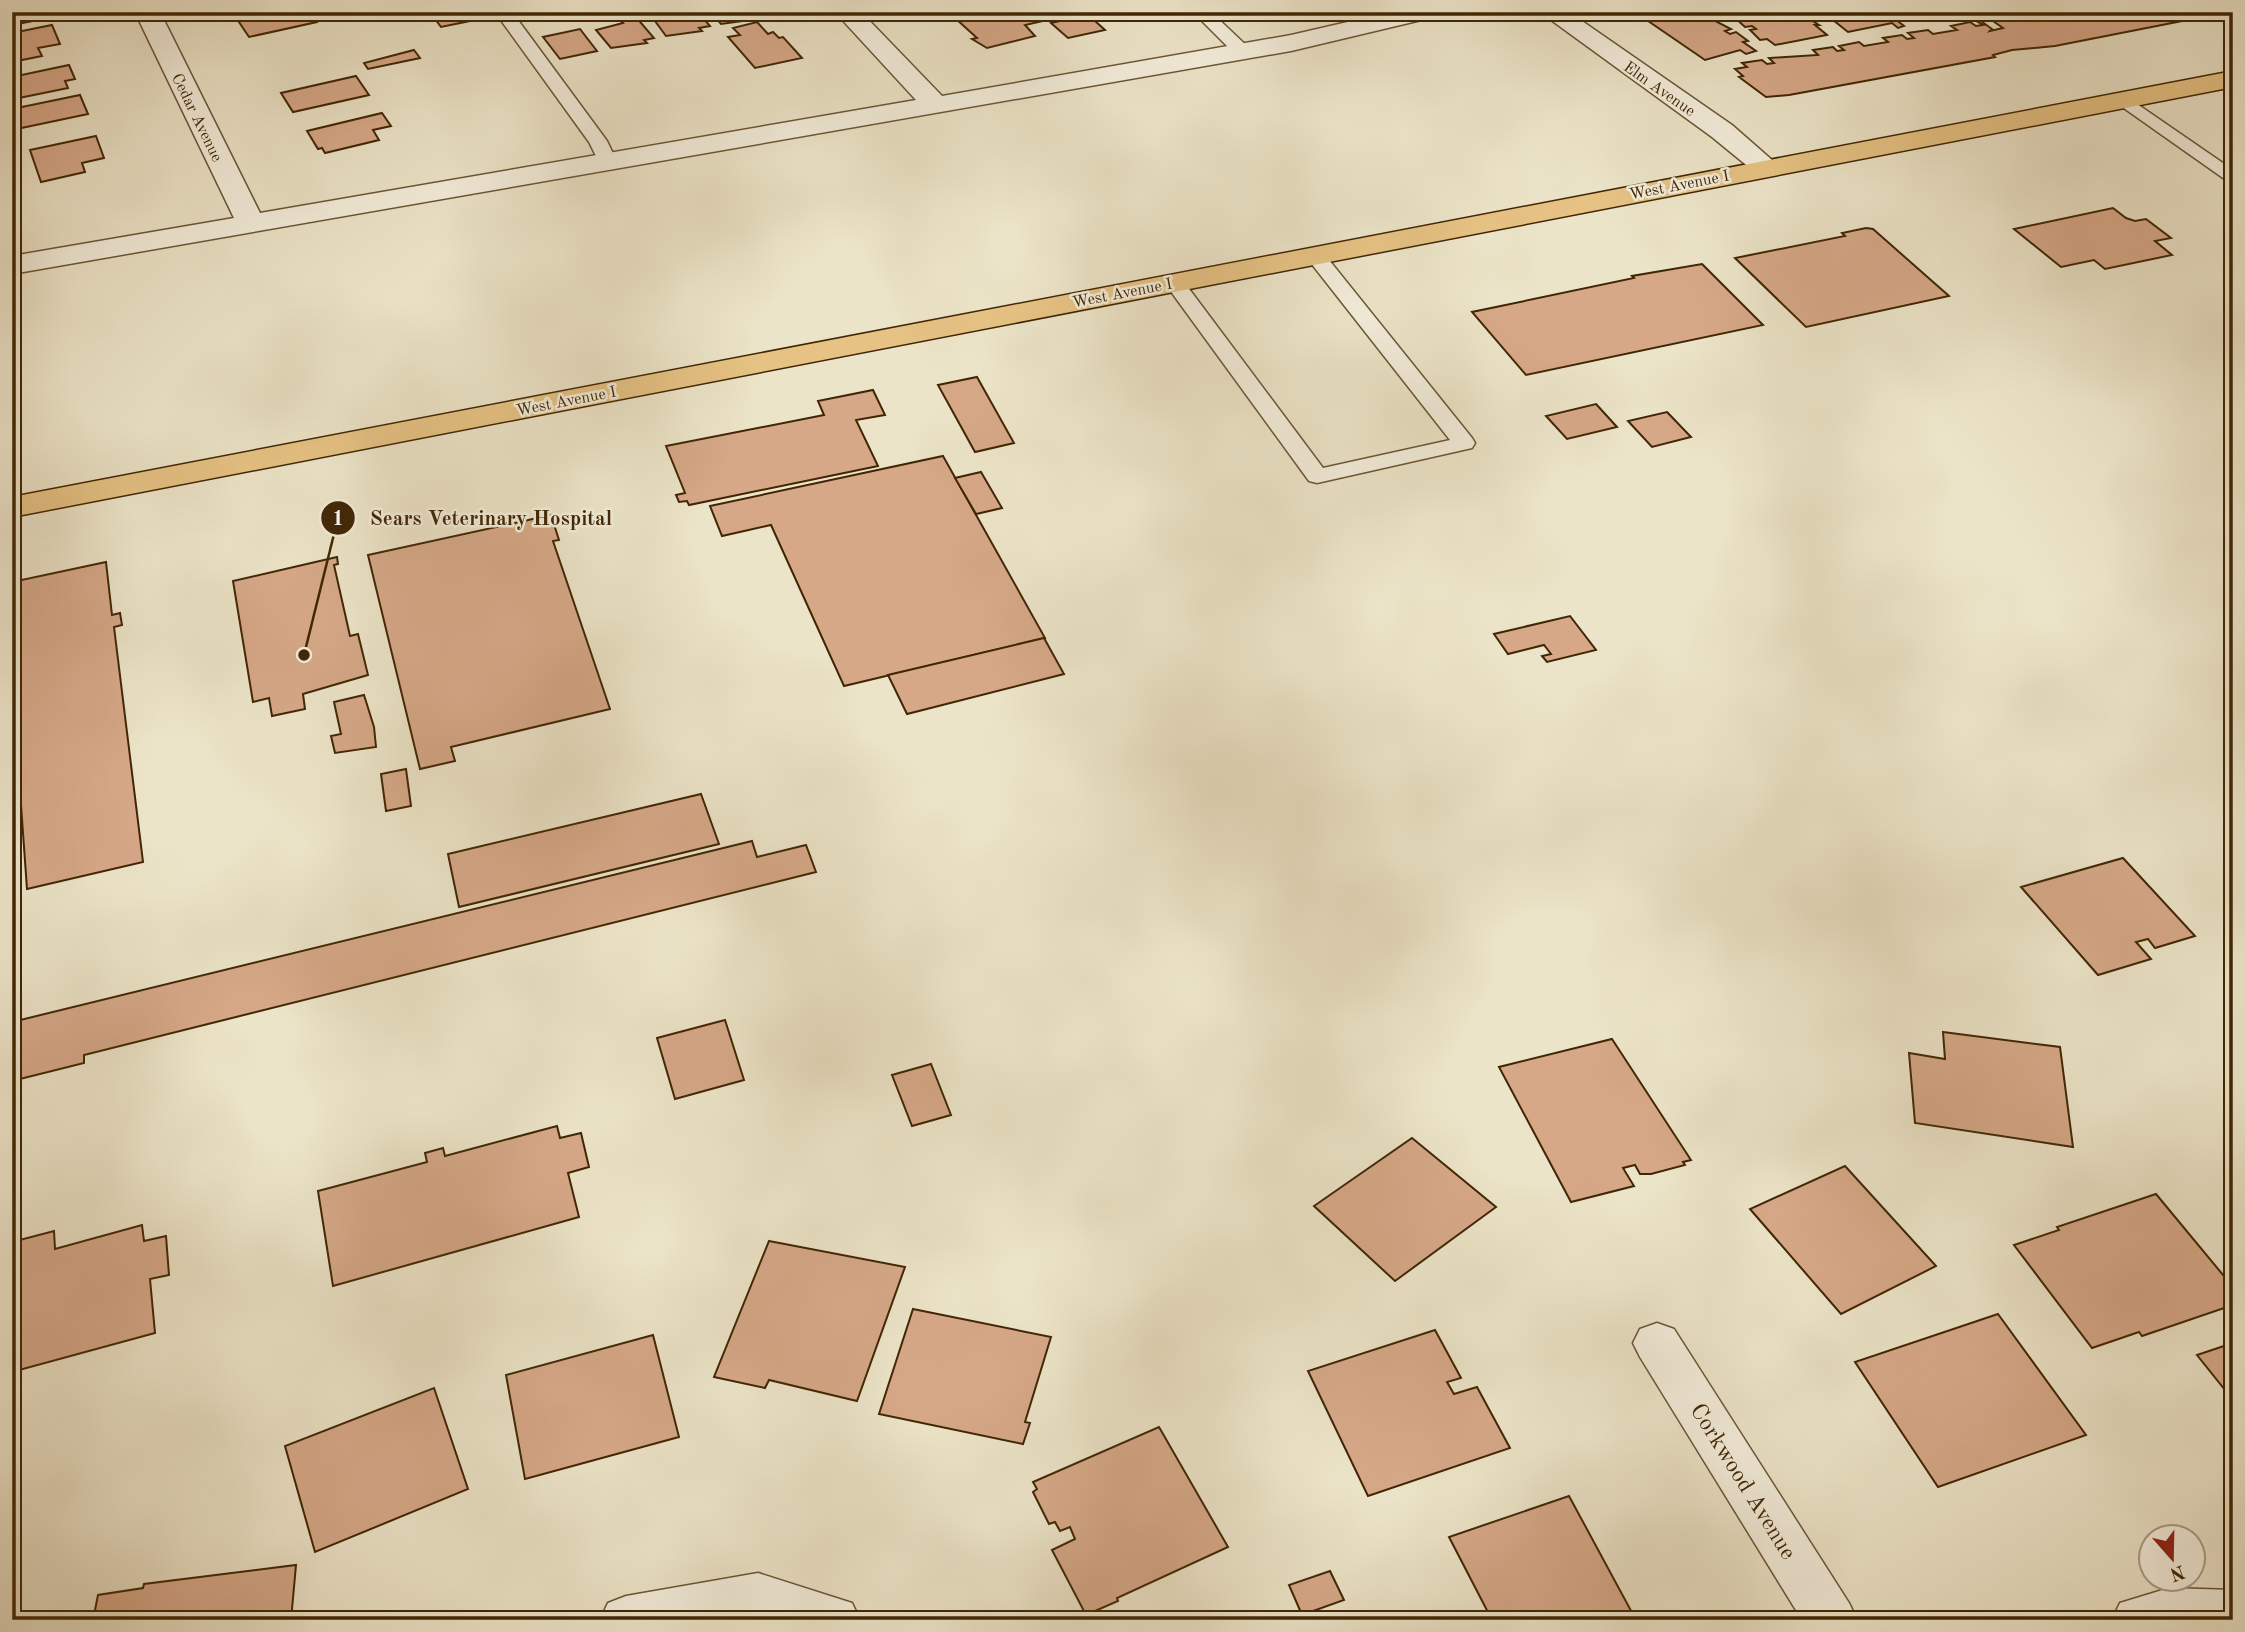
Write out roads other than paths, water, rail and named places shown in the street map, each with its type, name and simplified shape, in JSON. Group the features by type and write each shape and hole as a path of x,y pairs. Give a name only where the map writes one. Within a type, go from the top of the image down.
{"main road":[{"name":"West Avenue I","path":"12,507 2233,79"}],"street":[{"name":"Cedar Avenue","path":"147,12 250,222"},
{"path":"847,12 936,105"},
{"path":"12,265 1242,51 1425,12"},
{"name":"Elm Avenue","path":"1552,12 1721,131 1766,167"},
{"name":"Corkwood Avenue","path":"1657,1343 1831,1620"},
{"path":"626,1620 758,1597 834,1620"},
{"path":"2138,1620 2169,1612 2233,1614"}],"lane":[{"path":"503,12 598,141 608,162"},
{"path":"1200,12 1242,51"},
{"path":"2124,100 2233,179"},
{"path":"1174,282 1317,476 1464,443 1314,254"}],"place":[{"name":"Sears Veterinary Hospital","path":"304,655"}]}
